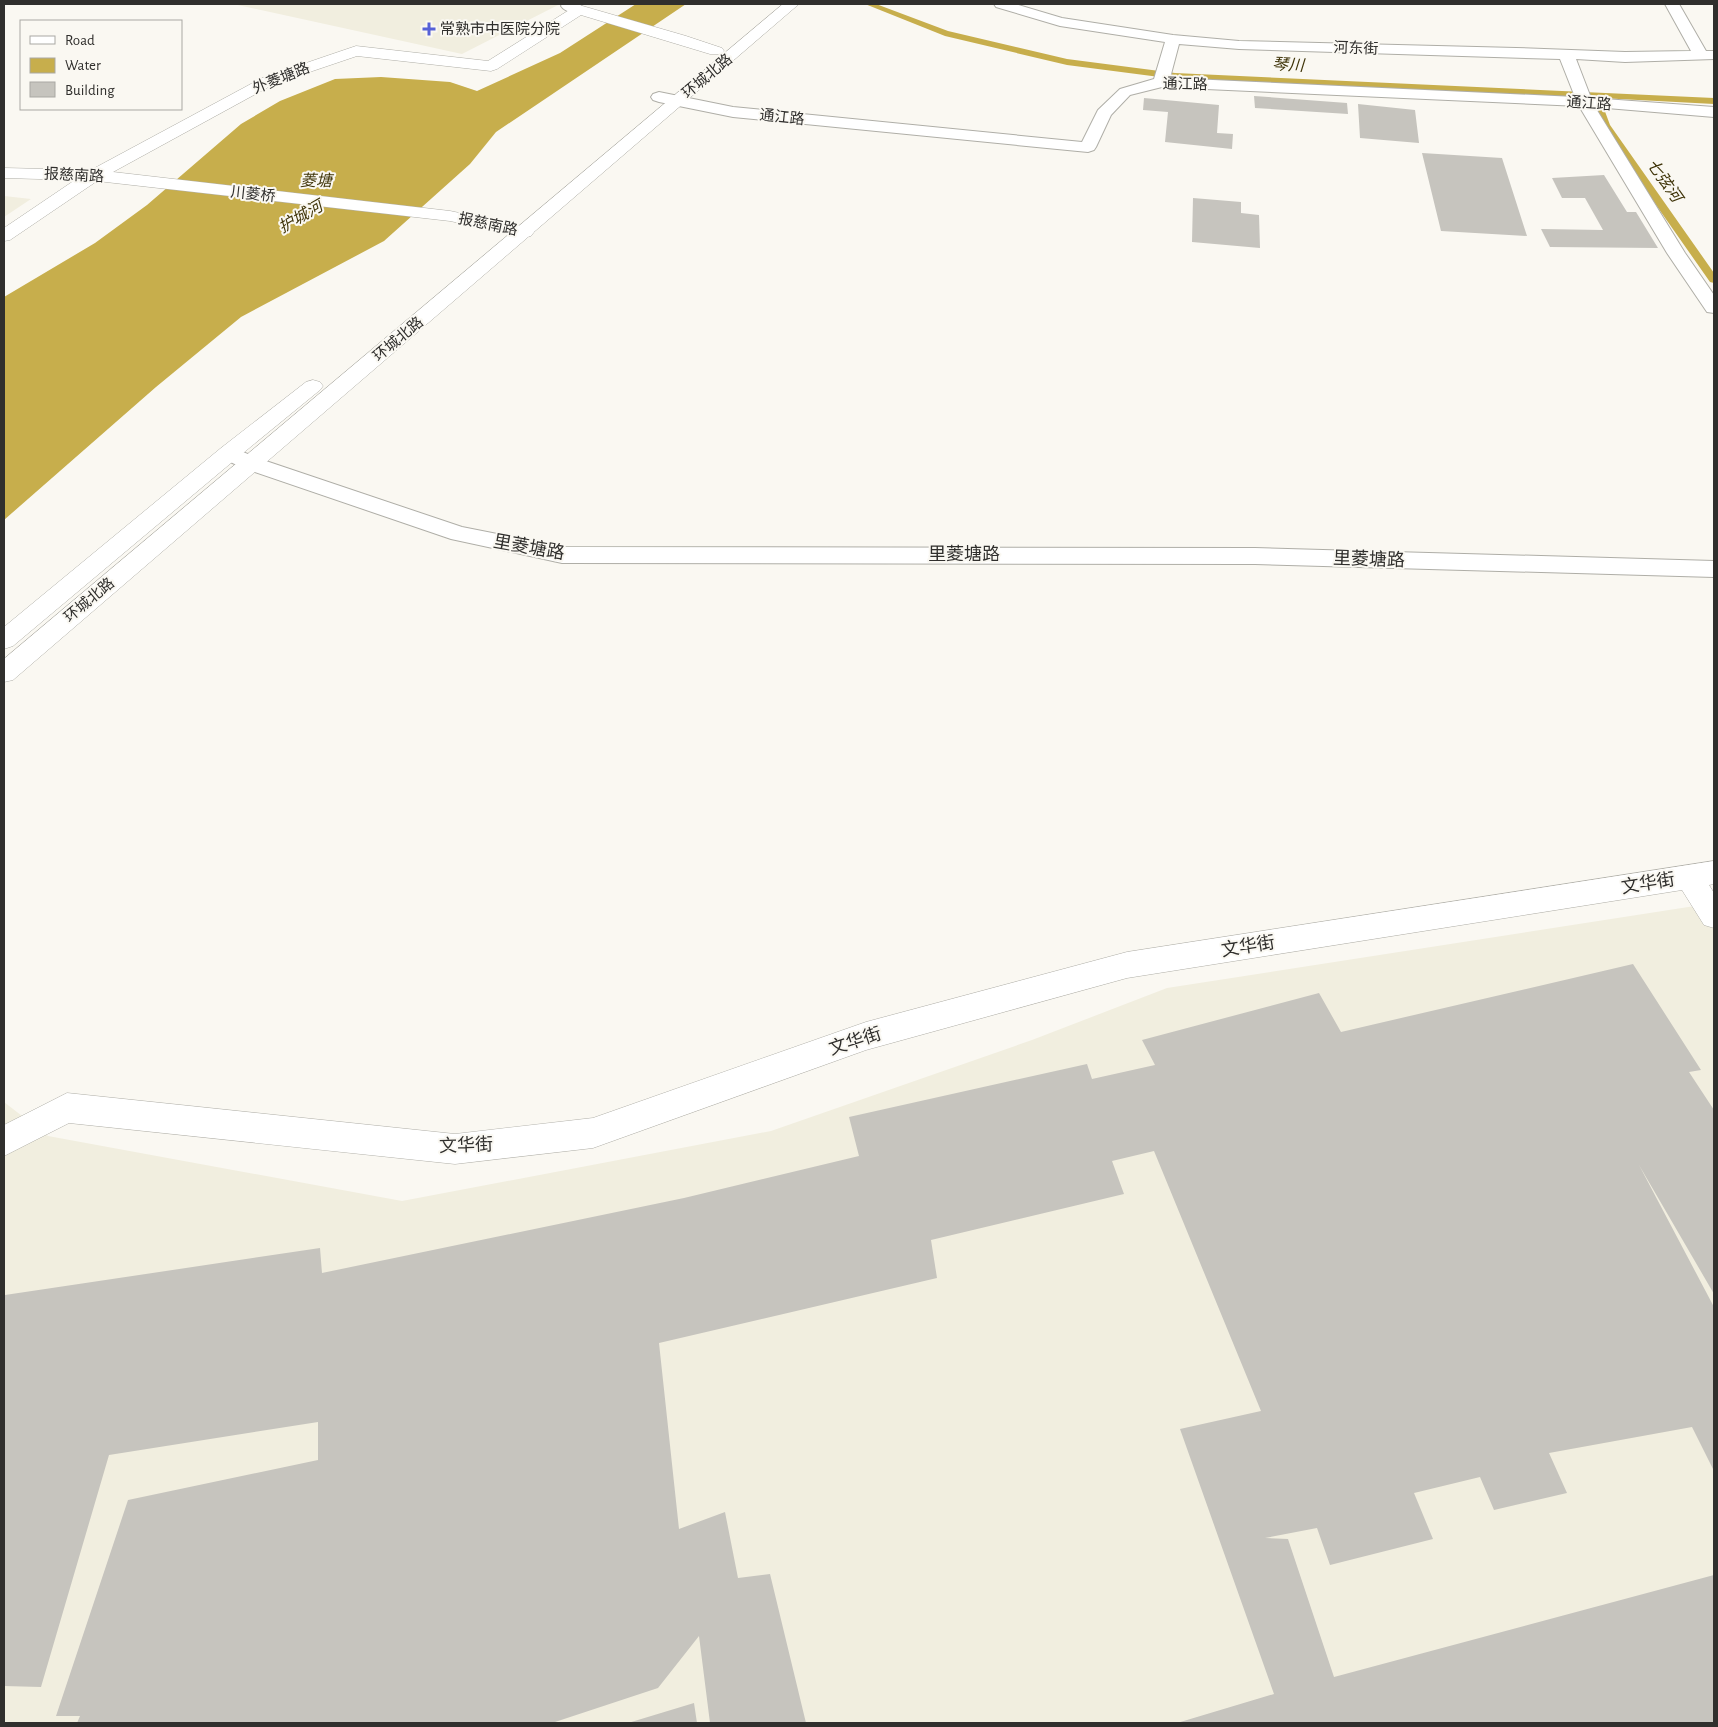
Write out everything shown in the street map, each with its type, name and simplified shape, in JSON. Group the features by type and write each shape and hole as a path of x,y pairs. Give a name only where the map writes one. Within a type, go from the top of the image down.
{"street":[{"name":"环城北路","path":"4,672 518,230 668,99 716,52 777,4"},
{"name":"环城北路","path":"668,99 792,4"},
{"path":"576,7 681,39 716,52"},
{"name":"外菱塘路","path":"4,236 94,175 268,81 356,51 491,66 576,7"},
{"name":"报慈南路","path":"4,173 94,175 145,181"},
{"name":"川菱桥","path":"145,181 450,216"},
{"name":"报慈南路","path":"450,216 518,230"},
{"name":"环城北路","path":"4,640 229,453 332,371 518,230"},
{"path":"1702,875 1714,916"},
{"name":"文华街","path":"4,1140 68,1108 454,1149 593,1133 866,1036 1127,965 1702,875"}],"lane":[{"name":"河东街","path":"1001,4 1060,22 1173,39 1239,45 1516,52 1567,56 1707,55"},
{"path":"1672,4 1707,55"},
{"path":"1163,75 1173,39"},
{"path":"1567,56 1582,95 1676,253 1714,308"},
{"name":"通江路","path":"668,99 733,112 1088,147 1104,113 1124,92 1163,75 1582,95 1616,105 1714,112"},
{"name":"里菱塘路","path":"229,453 250,462 459,534 562,555 1255,556 1714,569"}],"shaded area":[{"name":"常熟市中医院分院","path":"233,4 560,4 462,54"},
{"path":"4,196 31,199 4,217"},
{"path":"1714,903 1714,1723 4,1723 4,1102 48,1136 402,1201 771,1131 1032,1040 1167,988"}],"water":[{"name":"菱塘","path":"636,4 686,4 496,132 470,164 384,241 241,317 156,387 4,520 4,297 95,243 147,205 241,124 280,101 335,79 381,77 450,82 477,91 560,53"}],"building":[{"path":"1254,96 1347,103 1348,114 1255,108"},
{"path":"1144,98 1219,105 1217,133 1233,134 1232,149 1165,142 1168,112 1143,110"},
{"path":"1358,104 1415,110 1419,143 1360,138"},
{"path":"1422,153 1502,158 1527,236 1441,231"},
{"path":"1604,175 1627,212 1636,212 1658,248 1550,247 1541,229 1603,230 1585,198 1562,198 1552,178"},
{"path":"1193,198 1241,202 1241,213 1259,215 1260,248 1192,242"},
{"path":"1633,964 1701,1070 1689,1072 1714,1110 1714,1294 1639,1165 1714,1307 1714,1471 1692,1427 1549,1453 1567,1493 1494,1510 1480,1477 1414,1493 1433,1539 1330,1565 1317,1528 1265,1538 1288,1539 1334,1677 1714,1575 1714,1723 1177,1723 1274,1694 1180,1429 1261,1411 1154,1151 1112,1161 1124,1194 931,1240 937,1278 659,1343 679,1529 725,1512 738,1578 770,1574 806,1723 710,1723 699,1636 658,1688 552,1723 77,1723 80,1716 56,1716 128,1500 318,1460 318,1422 109,1455 41,1687 4,1686 5,1295 320,1248 322,1273 684,1198 859,1156 849,1117 1087,1064 1092,1079 1155,1065 1142,1040 1319,993 1341,1032"},
{"path":"694,1703 697,1723 628,1723"}],"waterway":[{"name":"琴川","path":"869,4 945,33 1067,62 1175,76 1714,101"},
{"name":"七弦河","path":"1595,96 1605,125 1714,280"}],"place":[{"name":"常熟市中医院分院","path":"429,29"}],"water label":[{"name":"护城河","path":"300,216"}]}
